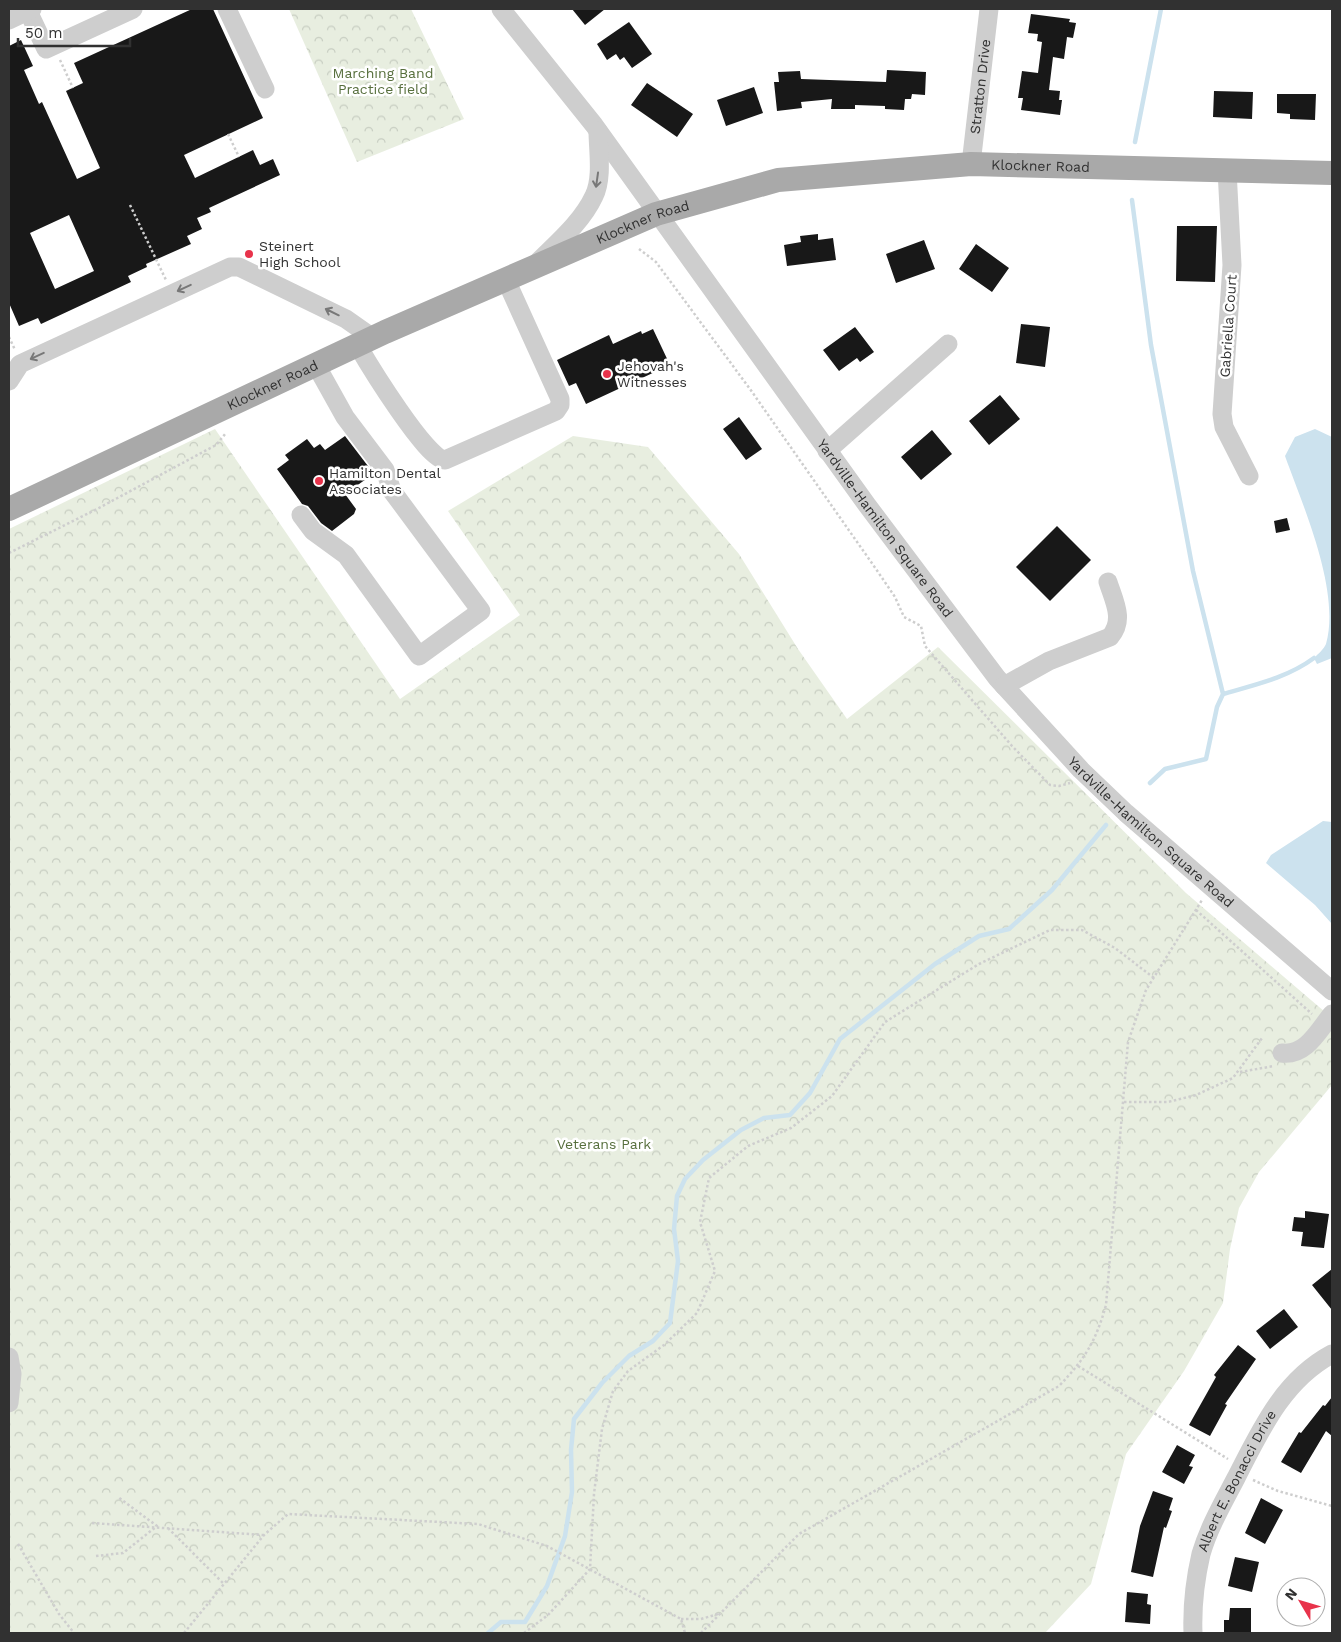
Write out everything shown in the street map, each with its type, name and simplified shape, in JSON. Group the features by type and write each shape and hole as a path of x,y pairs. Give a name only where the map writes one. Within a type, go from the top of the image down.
{"main road":[{"name":"Klockner Road","path":"9,509 316,364 656,214 778,180 971,164 1332,173"}],"street":[{"path":"9,20 30,10 46,49 133,9"},
{"path":"227,9 265,89"},
{"name":"Yardville-Hamilton Square Road","path":"501,9 598,131 827,451 1004,686 1082,772 1332,991"},
{"name":"Stratton Drive","path":"971,164 989,9"},
{"path":"532,269 575,224 595,195 598,176 598,131"},
{"name":"Gabriella Court","path":"1227,170 1232,264 1222,414 1224,427 1249,476"},
{"path":"9,382 20,364 230,267 239,267 346,319 365,342 371,370 423,443 435,457 445,460 556,411 560,406 560,399 506,280"},
{"path":"827,451 948,344"},
{"path":"301,515 313,531 346,555 419,656 481,611 392,492 385,470 345,417 316,364"},
{"path":"1004,686 1049,661 1110,637 1117,629 1118,614 1108,582"},
{"path":"1284,1054 1292,1054 1304,1048 1328,1018"},
{"name":"Albert E. Bonacci Drive","path":"1193,1633 1195,1584 1202,1553 1212,1523 1282,1397 1300,1377 1332,1354"},
{"path":"9,1357 12,1374 9,1404"}],"path":[{"path":"53,45 73,88"},
{"path":"228,134 239,157"},
{"path":"130,205 168,283"},
{"path":"639,249 656,262 750,389 876,569 904,617 921,626 925,646 1012,746 1050,785 1066,785 1082,772"},
{"path":"9,356 16,352"},
{"path":"9,554 97,509 216,444 226,433"},
{"path":"702,1633 799,1534 1059,1386 1078,1366 1098,1333 1106,1305 1128,1042 1146,990 1210,886"},
{"path":"1196,910 1328,1018"},
{"path":"524,1633 548,1615 590,1569 594,1494 602,1429 613,1391 628,1371 664,1345 697,1313 715,1271 700,1222 708,1178 748,1146 791,1128 832,1096 885,1022 979,964 1050,930 1082,930 1115,948 1154,978"},
{"path":"1123,1102 1168,1102 1196,1095 1233,1078 1262,1038"},
{"path":"1238,1072 1274,1066 1284,1054"},
{"path":"1078,1366 1227,1458 1240,1471 1258,1484 1332,1506"},
{"path":"118,1497 157,1526"},
{"path":"184,1633 264,1535 288,1514 478,1524 547,1546 681,1619 701,1619 721,1613"},
{"path":"92,1524 157,1526 264,1535"},
{"path":"96,1556 123,1553 157,1526"},
{"path":"167,1527 224,1585"},
{"path":"18,1544 59,1614 74,1633"},
{"path":"681,1619 685,1633"}],"green space":[{"name":"Marching Band Practice field","path":"289,9 411,9 464,119 357,162"},
{"name":"Veterans Park","path":"215,429 400,699 520,615 448,511 573,436 648,447 739,554 798,649 847,719 938,647 1186,893 1332,1018 1332,1085 1259,1172 1239,1208 1230,1249 1223,1303 1184,1371 1126,1454 1091,1584 1045,1633 9,1633 9,529"}],"water":[{"path":"1315,429 1332,437 1332,658 1317,664 1314,658 1326,644 1329,623 1328,599 1318,549 1285,456 1295,437"},
{"path":"1323,821 1332,822 1332,924 1315,905 1266,863 1271,855"}],"building":[{"path":"192,9 213,9 263,118 184,155 195,178 253,150 260,165 273,159 280,175 209,208 211,212 197,218 202,229 187,236 191,244 146,264 147,267 128,276 131,282 41,324 38,318 19,326 9,303 9,46 21,40 33,66 24,70 39,104 42,102 77,179 100,168 66,91 83,83 74,63","holes":["69,215 94,271 55,289 30,233"]},
{"path":"572,9 605,9 585,25"},
{"path":"1031,14 1070,19 1069,22 1076,23 1073,38 1067,37 1064,59 1053,57 1049,90 1060,91 1059,100 1062,100 1060,115 1021,110 1023,98 1018,98 1022,71 1038,73 1042,42 1037,41 1038,34 1028,33"},
{"path":"629,22 652,54 632,68 624,57 620,60 616,54 607,60 597,44"},
{"path":"887,70 926,72 925,95 912,94 911,99 905,99 904,110 885,109 885,106 855,105 855,109 831,109 832,99 801,102 802,108 777,111 774,82 779,82 778,72 800,71 801,79 886,82"},
{"path":"647,83 693,114 677,137 631,105"},
{"path":"754,87 763,113 726,126 717,100"},
{"path":"1214,91 1253,92 1252,119 1213,117"},
{"path":"1277,94 1316,94 1315,120 1290,119 1290,114 1277,113"},
{"path":"1177,226 1217,226 1215,282 1176,281"},
{"path":"818,234 818,240 833,238 836,260 787,266 784,245 801,242 800,236"},
{"path":"924,240 935,269 896,283 886,254"},
{"path":"976,244 1009,268 992,292 959,269"},
{"path":"1021,324 1050,327 1045,367 1016,363"},
{"path":"855,327 874,352 860,362 857,358 839,371 823,350"},
{"name":"Jehovah's Witnesses","path":"653,329 670,365 586,404 576,383 569,386 557,360 609,335 613,344 641,331 642,334"},
{"path":"1000,395 1020,419 989,445 969,421"},
{"path":"739,417 762,449 746,460 723,429"},
{"path":"932,430 952,454 921,480 901,457"},
{"name":"Hamilton Dental Associates","path":"345,436 371,470 366,473 369,477 345,494 356,509 354,514 332,531 321,523 308,506 302,504 277,469 289,460 285,455 307,439 314,448 320,444 325,450"},
{"path":"1287,518 1290,530 1276,533 1274,521"},
{"path":"1057,526 1091,560 1050,601 1016,567"},
{"path":"1305,1211 1329,1214 1324,1248 1301,1246 1303,1232 1292,1231 1294,1217 1305,1218"},
{"path":"1332,1269 1332,1310 1312,1285"},
{"path":"1284,1309 1298,1327 1270,1349 1256,1331"},
{"path":"1238,1345 1256,1359 1225,1404 1227,1405 1210,1436 1189,1425 1216,1377 1214,1375"},
{"path":"1332,1397 1332,1436 1326,1431 1301,1473 1281,1462 1299,1432 1301,1433 1323,1405 1325,1406"},
{"path":"1177,1445 1195,1455 1189,1466 1193,1467 1184,1484 1162,1472"},
{"path":"1153,1491 1173,1498 1169,1510 1172,1511 1166,1528 1164,1527 1153,1577 1131,1572 1140,1526"},
{"path":"1261,1498 1283,1510 1265,1544 1245,1533"},
{"path":"1235,1557 1259,1562 1252,1592 1228,1586"},
{"path":"1127,1592 1148,1594 1147,1604 1151,1605 1150,1624 1125,1622"},
{"path":"1230,1608 1251,1608 1251,1633 1224,1633 1224,1620 1229,1620"}],"waterway":[{"path":"1135,142 1161,9"},
{"path":"1132,200 1151,345 1193,571 1223,694"},
{"path":"1150,783 1165,769 1206,759 1217,707 1223,694 1282,676 1314,658"},
{"path":"488,1633 501,1622 525,1622 547,1586 565,1536 572,1492 571,1450 574,1419 602,1383 629,1356 653,1341 670,1323 678,1261 674,1229 677,1196 685,1179 703,1160 741,1130 764,1118 790,1115 810,1093 840,1039 935,964 979,936 1009,929 1052,890 1106,825"}],"place":[{"name":"Steinert High School","path":"249,254"},
{"name":"Jehovah's Witnesses","path":"607,374"},
{"name":"Hamilton Dental Associates","path":"319,481"}]}
